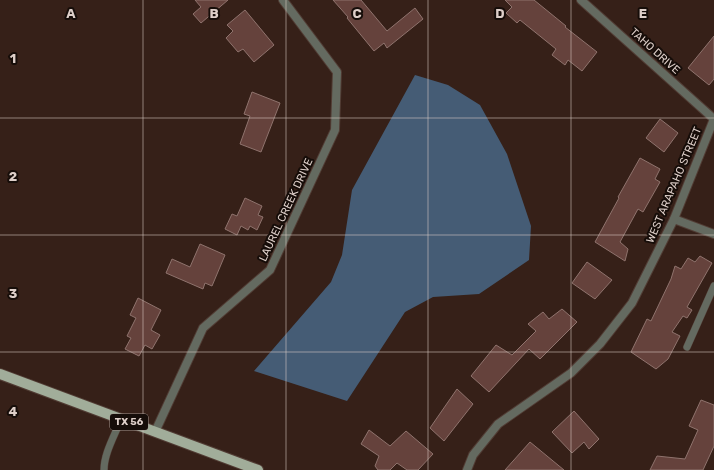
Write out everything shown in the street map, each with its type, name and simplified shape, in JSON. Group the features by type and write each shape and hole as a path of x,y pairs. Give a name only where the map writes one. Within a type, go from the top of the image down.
{"main road":[{"name":"TX 56","path":"1,375 258,470"}],"street":[{"name":"LAUREL CREEK DRIVE","path":"155,432 204,328 270,270 335,130 337,72 283,0"},
{"name":"TAHO DRIVE","path":"581,0 714,119"},
{"name":"WEST ARAPAHO STREET","path":"466,470 473,455 498,424 571,373 600,344 632,303 674,219 714,119"},
{"path":"674,219 714,234"}],"lane":[{"path":"687,347 714,286"},
{"path":"104,470 110,447 121,419"}],"water":[{"path":"415,75 448,85 480,105 507,154 531,226 529,260 479,294 433,297 405,312 347,401 254,371 331,282 342,255 352,190"}],"building":[{"path":"195,0 228,0 201,23 193,14 201,7"},
{"path":"333,0 361,0 387,31 415,8 423,19 387,48 384,43 374,51"},
{"path":"505,0 534,0 597,52 582,71 568,60 565,65 552,55 556,49 520,20 517,23 506,13 512,7"},
{"path":"245,10 274,45 254,62 243,49 238,52 226,38 233,31 227,25"},
{"path":"714,36 714,79 709,85 688,68"},
{"path":"252,92 280,103 261,152 240,144 250,116 244,114"},
{"path":"660,119 678,133 664,152 646,138"},
{"path":"640,158 660,169 655,179 660,182 643,212 638,209 620,242 628,249 625,261 595,242"},
{"path":"245,198 262,206 258,215 263,217 257,230 250,226 248,230 241,226 237,235 225,229 232,214 237,216"},
{"path":"200,244 225,255 212,286 205,283 203,289 166,273 172,259 190,267"},
{"path":"700,256 712,263 687,307 692,310 687,318 683,316 672,332 680,336 668,359 656,369 631,352 647,319 651,321 671,279 675,266 681,269 688,258 695,262"},
{"path":"587,262 612,280 595,299 572,283"},
{"path":"138,298 161,310 151,330 160,335 152,349 145,345 139,356 125,349 131,338 127,336 136,318 130,315"},
{"path":"562,309 577,322 540,359 529,349 489,392 471,376 496,345 512,355 536,331 528,324 543,312 549,319"},
{"path":"457,389 473,404 444,441 430,428"},
{"path":"701,400 714,405 714,446 703,470 650,470 657,456 685,459 698,430 689,426"},
{"path":"574,411 599,439 589,449 584,442 572,453 552,432"},
{"path":"369,430 390,446 406,431 433,454 418,470 407,470 397,463 390,470 378,470 375,466 379,456 361,444"},
{"path":"530,442 564,470 505,470"}]}
